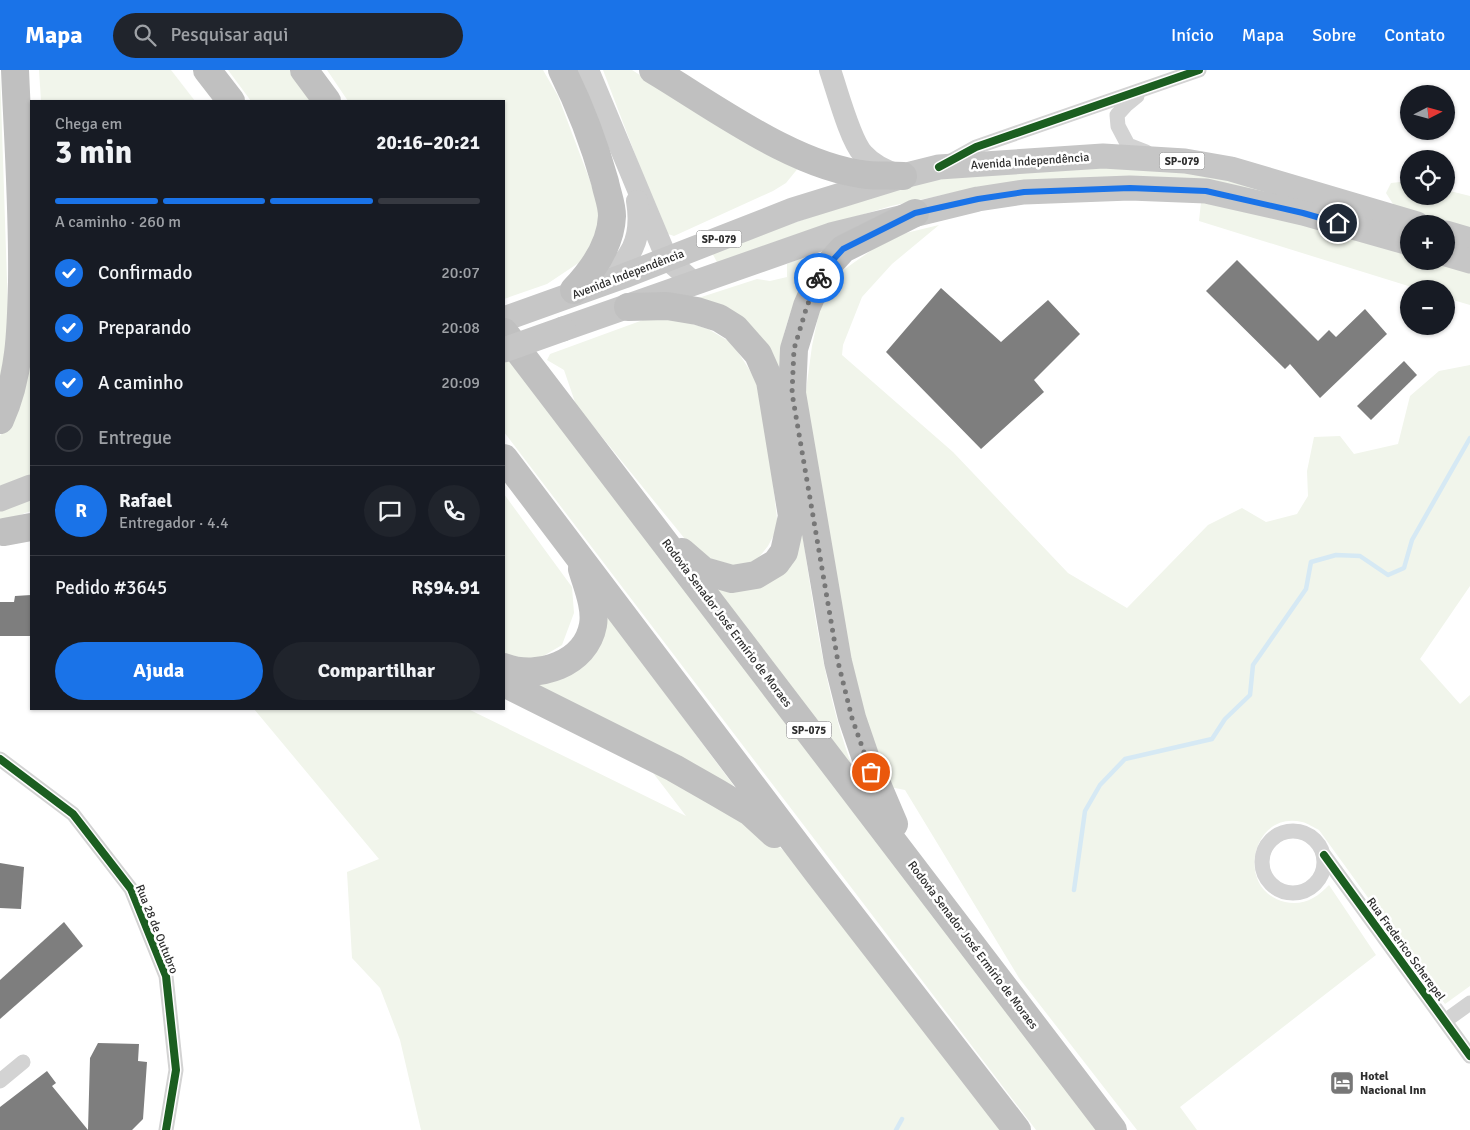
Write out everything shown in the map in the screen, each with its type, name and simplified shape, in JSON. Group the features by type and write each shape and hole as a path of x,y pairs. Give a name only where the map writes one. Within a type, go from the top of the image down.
{"highway":[{"path":"0,420 9,402 21,338 23,243 15,70"},
{"path":"24,70 30,248"},
{"path":"207,70 230,100"},
{"path":"304,70 327,100"},
{"path":"562,70 593,142 612,215 607,240 602,252 589,274 574,290"},
{"path":"653,70 781,148 844,170 867,175 903,176"},
{"path":"915,213 843,249 822,272 807,306 794,349 792,393 838,662 852,718 884,804 918,873"},
{"path":"628,307 667,306 697,311 720,318 736,328 758,354 771,388 792,516 788,544 776,563 756,575 732,578 704,571 656,531"},
{"name":"Rodovia Senador José Ermírio de Moraes","path":"505,333 1113,1130"},
{"path":"505,459 818,873 1017,1130"},
{"path":"2,532 30,527"},
{"path":"505,667 513,671 532,672 553,669 573,657 588,642 594,623 591,596 578,555"},
{"path":"505,684 674,768 750,812 818,873"}],"main road":[{"path":"588,70 667,259 692,280 698,281"},
{"path":"830,70 861,152 875,165 903,176"},
{"name":"Avenida Independência","path":"540,306 793,210 903,176 939,167 1103,156 1166,160 1231,169 1400,219"},
{"path":"540,306 612,272 624,263 635,241 639,219 635,185"},
{"name":"SP-079","path":"505,350 831,235 915,213 978,199 1024,192 1130,188 1206,191 1303,213 1400,240"},
{"path":"1455,236 1470,240"},
{"path":"1455,257 1470,261"},
{"name":"SP-079","path":"505,319 540,306"},
{"path":"0,499 30,487"},
{"path":"2,532 30,522"}],"street":[{"path":"939,167 976,147 1199,70"},
{"path":"1148,88 1117,115 1118,126 1128,145 1166,160"},
{"name":"Rua 28 de Outubro","path":"0,759 73,814 131,889 166,976 176,1070 166,1130"},
{"name":"Rua Frederico Scherepel","path":"1324,855 1322,875 1315,884 1297,892 1287,892 1278,888 1267,877 1262,863 1268,844 1275,836 1289,831 1304,832 1313,838 1320,845 1324,855 1470,1056"},
{"path":"1445,1020 1470,1003"},
{"path":"0,1081 23,1062"}],"shaded area":[{"path":"0,70 9,341 0,400"},
{"path":"39,70 171,70 194,100 41,100"},
{"path":"228,70 290,70 313,100 250,100"},
{"path":"327,70 543,70 558,96 601,210 594,240 583,260 547,284 505,299 505,100 347,100"},
{"path":"603,70 632,70 725,128 799,167 786,183 773,191 674,236 665,233"},
{"path":"1114,164 1242,180 1283,199 971,189 891,206 828,225 718,264 711,251 896,188 966,174"},
{"path":"1400,182 1400,205 1455,205 1455,192 1470,196 1470,228 1455,224 1455,215 1424,215 1395,207 1386,193 1391,183"},
{"path":"1206,200 1400,250 1400,270 1455,270 1455,266 1470,271 1470,305 1455,301 1455,280 1400,280 1400,283 1199,221 1201,202"},
{"path":"939,225 892,264 862,297 843,345 842,355 953,452 1068,573 1127,608 1208,525 1242,508 1266,522 1297,514 1308,496 1307,471 1314,437 1340,436 1354,454 1398,444 1410,396 1439,371 1470,365 1470,586 1420,659 1460,704 1470,695 1470,986 1445,1004 1319,830 1302,822 1285,822 1271,828 1261,839 1256,853 1255,868 1259,883 1269,895 1292,903 1309,900 1320,894 1329,885 1376,955 1180,1107 1197,1130 1137,1130 1019,978 905,790 885,786 847,662 805,398 812,346 821,303 842,271 876,247 906,233"},
{"path":"810,254 816,260 794,303 784,333 779,364 779,380 686,302 757,279 770,281 787,277 787,264"},
{"path":"676,319 708,329 732,343 762,389 778,527 768,546 755,562 728,567 708,560 685,539 576,405 564,370 547,360 550,354 643,320"},
{"path":"26,330 30,372 30,476 0,488 0,436 5,427"},
{"path":"505,351 1099,1130 1036,1130 505,433"},
{"path":"505,495 572,587 574,613 562,645 535,661 505,655"},
{"path":"30,497 30,511 0,522 0,508"},
{"path":"798,506 819,639 833,705 853,769 710,583 758,581"},
{"path":"600,606 734,786 505,676 550,676"},
{"path":"255,710 470,710 686,816 644,761 756,829 788,854 1001,1130 421,1130 400,1040 380,988 352,958 347,872 379,859"}],"building":[{"path":"1237,260 1318,341 1329,330 1336,337 1365,309 1387,334 1320,398 1290,364 1285,369 1206,291"},
{"path":"941,288 1001,342 1048,300 1080,334 1034,380 1044,392 981,449 886,352"},
{"path":"1404,361 1417,375 1371,420 1357,406"},
{"path":"30,595 30,636 0,636 0,602 14,602 15,596"},
{"path":"0,863 24,867 21,909 0,908"},
{"path":"64,922 83,946 0,1019 0,980"},
{"path":"98,1043 139,1044 138,1061 147,1062 143,1119 132,1130 88,1130 90,1058"},
{"path":"47,1071 56,1083 52,1086 88,1130 0,1130 0,1107"}],"waterway":[{"path":"1074,890 1085,811 1100,785 1125,759 1212,739 1225,719 1250,695 1253,665 1306,589 1311,562 1336,555 1360,556 1388,575 1404,568 1412,540 1470,438"},
{"path":"896,1130 902,1119"}],"cycle path":[{"path":"939,167 976,147 1199,70"},
{"path":"0,759 73,814 131,889 166,976 176,1070 166,1130"},
{"path":"1324,855 1470,1056"}],"way so far":[{"path":"819,278 807,306 794,349 792,393 838,662 852,718 871,772"}],"place":[{"name":"Hotel Nacional Inn","path":"1342,1083"}],"route":[{"path":"819,278 822,272 843,249 915,213 978,199 1024,192 1130,188 1206,191 1338,223"}]}
